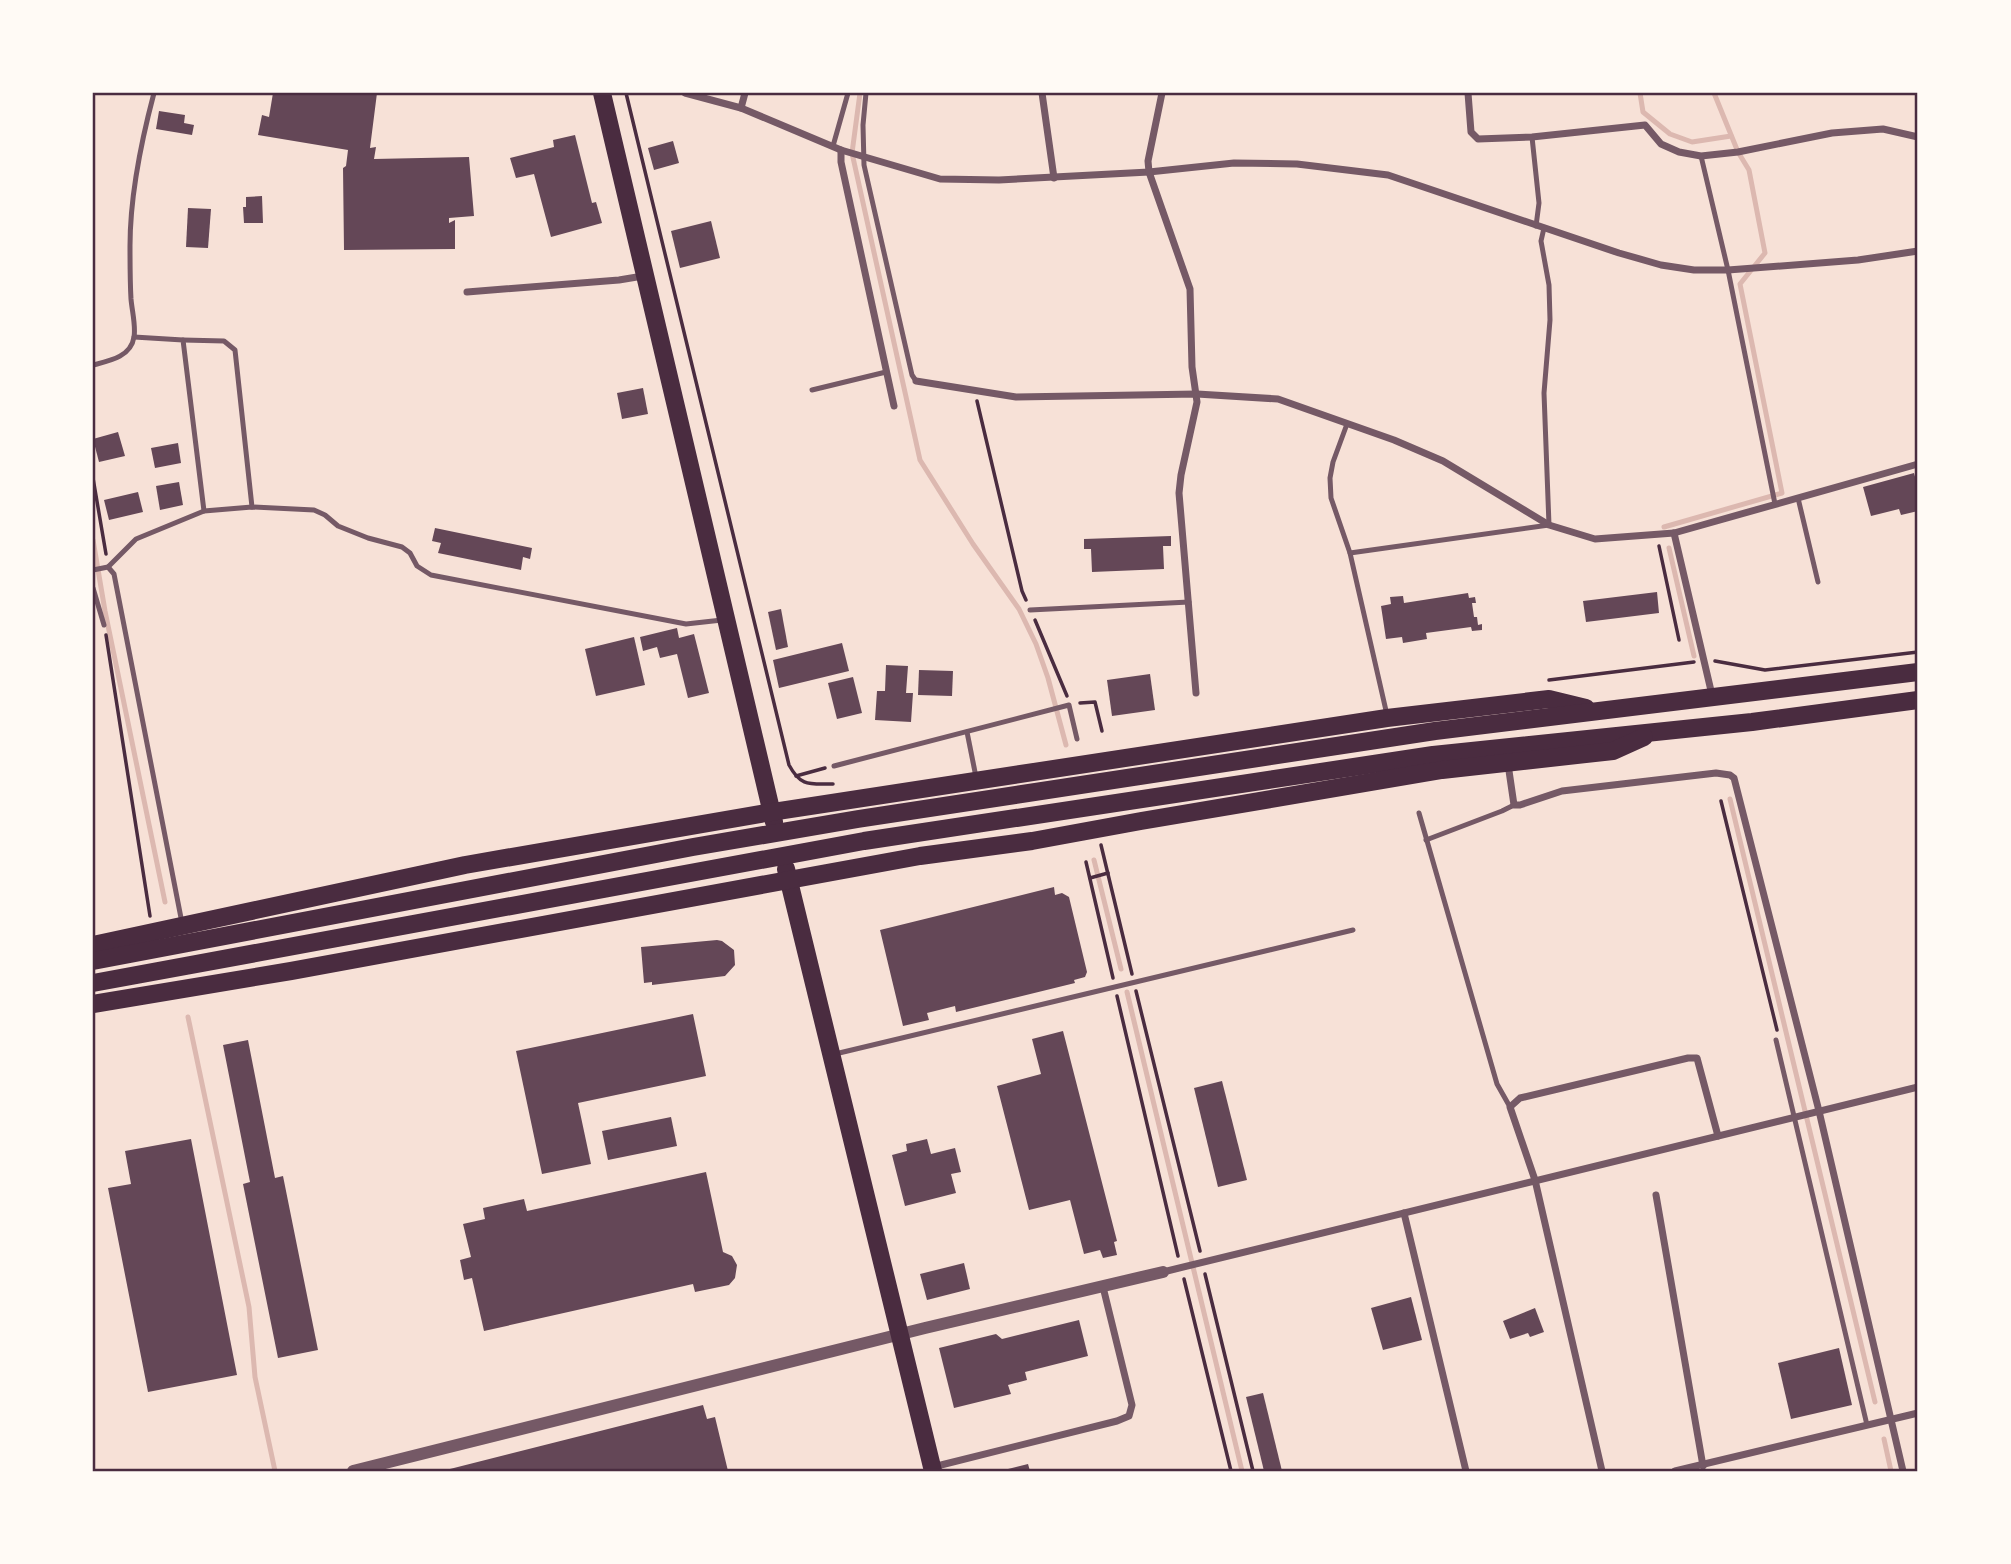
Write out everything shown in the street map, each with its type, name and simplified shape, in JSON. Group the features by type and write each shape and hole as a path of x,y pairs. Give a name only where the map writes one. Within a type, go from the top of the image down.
{"highway":[{"path":"601,93 725,619 932,1469"},
{"path":"93,961 693,847 858,819 1435,731 1918,672"},
{"path":"93,945 465,865 976,780 1387,718 1549,699 1599,711"},
{"path":"93,983 864,842 1433,755 1613,751 1660,730 1752,722 1918,700"},
{"path":"93,1004 292,971 920,856 1032,841 1442,770 1507,754"}],"street":[{"path":"685,93 741,108 837,148 940,179 1054,178 1234,163 1297,164 1388,175 1619,253 1661,265 1694,270 1858,260 1918,251"},
{"path":"741,108 746,93"},
{"path":"1042,93 1054,178"},
{"path":"1162,93 1148,152 1149,172 1190,289 1192,367 1197,394 1179,493 1196,693"},
{"path":"1468,93 1471,132 1478,139 1532,138 1645,125 1661,144 1679,152 1701,156 1738,152 1832,133 1883,129 1918,137"},
{"path":"837,148 894,405"},
{"path":"467,292 644,276"},
{"path":"916,381 1016,397 1197,394 1278,399 1394,440 1443,461 1549,525 1595,539 1674,533 1918,464"},
{"path":"1674,533 1713,697"},
{"path":"1507,754 1514,804 1520,805 1562,791 1716,773 1734,778 1819,1111 1903,1471"},
{"path":"1602,1471 1535,1180 1510,1107 1520,1098 1697,1058 1718,1136"},
{"path":"353,1471 1918,1087"},
{"path":"1656,1195 1703,1466"},
{"path":"1404,1213 1466,1471"},
{"path":"932,1469 1129,1416 1132,1405 1103,1287"},
{"path":"1675,1471 1918,1413"}],"lane":[{"path":"93,365 117,359 128,350 134,337 130,284 131,219 154,93"},
{"path":"837,148 848,93"},
{"path":"866,93 864,156 889,278 912,375 916,381"},
{"path":"1350,553 1549,525 1544,393 1550,320 1549,285 1541,241 1532,138"},
{"path":"1701,156 1728,270 1775,504"},
{"path":"134,337 224,341 235,351 252,506"},
{"path":"183,340 204,511"},
{"path":"812,390 887,372"},
{"path":"1347,424 1333,462 1330,478 1331,498 1350,553 1387,718"},
{"path":"1798,498 1818,582"},
{"path":"93,570 108,567 136,539 204,511 252,506 314,510 338,526 402,547 410,553 417,566 431,575 686,624 725,619"},
{"path":"108,567 114,574 182,926"},
{"path":"93,588 104,625"},
{"path":"1030,610 1189,602"},
{"path":"834,766 1069,705 1077,739"},
{"path":"967,732 976,780"},
{"path":"1426,839 1514,804"},
{"path":"1419,813 1497,1084 1510,1107"},
{"path":"830,1055 1353,930"},
{"path":"1776,1040 1867,1425"}],"path":[{"path":"626,93 789,765 796,776 806,784 835,784"},
{"path":"977,391 976,405 1008,536"},
{"path":"93,478 108,567"},
{"path":"1656,534 1679,640"},
{"path":"104,625 150,916"},
{"path":"1537,682 1704,660 1765,670 1918,652"},
{"path":"1080,703 1095,702 1101,731"},
{"path":"796,776 834,766"},
{"path":"1721,800 1777,1028 1776,1040"},
{"path":"1101,844 1200,1251"},
{"path":"1086,862 1178,1256"},
{"path":"1090,878 1108,873"},
{"path":"1205,1272 1253,1471"},
{"path":"1184,1277 1231,1471"}],"building":[{"path":"273,93 377,93 370,148 376,147 374,159 469,157 474,216 449,218 449,223 455,220 455,249 344,250 343,168 346,166 348,150 258,135 262,115 269,117"},
{"path":"159,111 185,115 184,123 194,125 192,135 156,129"},
{"path":"575,135 592,203 596,202 602,223 551,237 534,174 516,178 510,158 554,147 553,140"},
{"path":"673,141 679,163 654,170 648,148"},
{"path":"262,196 263,223 244,223 243,207 246,207 246,197"},
{"path":"188,208 211,209 208,248 186,247"},
{"path":"711,221 720,258 680,268 671,231"},
{"path":"643,388 648,414 622,419 617,393"},
{"path":"118,432 125,456 99,462 93,439"},
{"path":"178,443 181,463 155,468 151,448"},
{"path":"1914,473 1918,488 1918,511 1901,515 1899,509 1871,516 1863,487"},
{"path":"179,482 183,505 160,510 156,486"},
{"path":"138,492 143,512 109,520 104,500"},
{"path":"435,528 532,548 530,559 523,557 521,570 438,553 441,543 432,541"},
{"path":"1171,536 1171,546 1163,546 1164,569 1092,572 1091,549 1084,549 1084,539"},
{"path":"1657,592 1659,613 1586,622 1583,601"},
{"path":"1468,593 1469,598 1475,597 1476,603 1472,603 1474,617 1477,617 1478,625 1482,624 1482,630 1472,631 1471,627 1426,633 1427,639 1403,643 1402,637 1386,639 1381,606 1391,604 1390,597 1403,596 1404,603"},
{"path":"781,609 788,647 776,650 768,612"},
{"path":"677,628 679,638 694,634 709,693 688,698 677,654 660,658 657,647 643,651 640,637"},
{"path":"634,637 645,685 596,696 585,649"},
{"path":"842,643 849,671 779,688 773,660"},
{"path":"886,665 908,666 906,693 913,693 911,722 875,720 877,691 885,691"},
{"path":"919,670 953,671 952,696 918,695"},
{"path":"1150,674 1155,710 1112,716 1107,680"},
{"path":"853,677 862,713 837,719 828,683"},
{"path":"1054,887 1055,895 1062,893 1069,897 1087,972 1085,977 1074,980 1075,983 956,1012 955,1006 927,1013 929,1020 903,1026 880,930"},
{"path":"717,940 734,950 735,965 725,976 652,985 652,982 644,983 641,947"},
{"path":"693,1014 706,1076 578,1103 591,1164 542,1174 516,1051"},
{"path":"1063,1031 1117,1241 1114,1242 1117,1255 1103,1258 1100,1250 1084,1254 1070,1200 1029,1210 997,1086 1041,1074 1032,1039"},
{"path":"248,1040 275,1178 283,1176 318,1350 278,1358 243,1184 250,1182 223,1045"},
{"path":"1222,1081 1247,1180 1218,1187 1194,1088"},
{"path":"671,1117 677,1146 608,1160 602,1131"},
{"path":"191,1139 237,1375 148,1392 108,1188 131,1184 125,1151"},
{"path":"927,1139 931,1154 955,1148 961,1172 951,1174 956,1193 905,1206 892,1155 907,1151 906,1144"},
{"path":"706,1172 723,1252 732,1256 737,1265 735,1278 729,1285 695,1292 693,1284 484,1331 472,1278 464,1280 460,1260 471,1257 463,1224 485,1219 483,1208 524,1199 527,1211"},
{"path":"964,1263 970,1289 927,1300 920,1274"},
{"path":"1411,1297 1422,1340 1383,1350 1371,1308"},
{"path":"1535,1308 1544,1332 1530,1337 1528,1333 1510,1339 1503,1321"},
{"path":"1079,1320 1088,1356 1025,1372 1027,1380 1008,1385 1011,1394 954,1408 939,1348 996,1334 1002,1339"},
{"path":"1839,1348 1852,1405 1791,1419 1778,1363"},
{"path":"1263,1393 1282,1471 1264,1471 1246,1397"},
{"path":"703,1405 707,1419 715,1417 728,1471 442,1471"},
{"path":"1028,1464 1030,1471 1004,1471 1004,1470"}],"waterway":[{"path":"860,93 852,153 920,460 973,544 1019,609 1036,644 1048,678 1066,745"},
{"path":"1640,93 1643,112 1670,134 1692,142 1731,136"},
{"path":"1664,527 1782,493 1740,284 1765,253 1749,170 1738,152 1714,93"},
{"path":"93,540 165,902"},
{"path":"1669,548 1694,656"},
{"path":"1730,799 1875,1402"},
{"path":"1094,860 1121,969"},
{"path":"1127,992 1242,1471"},
{"path":"188,1017 249,1307 255,1377 275,1471"},
{"path":"1884,1439 1891,1471"}]}
